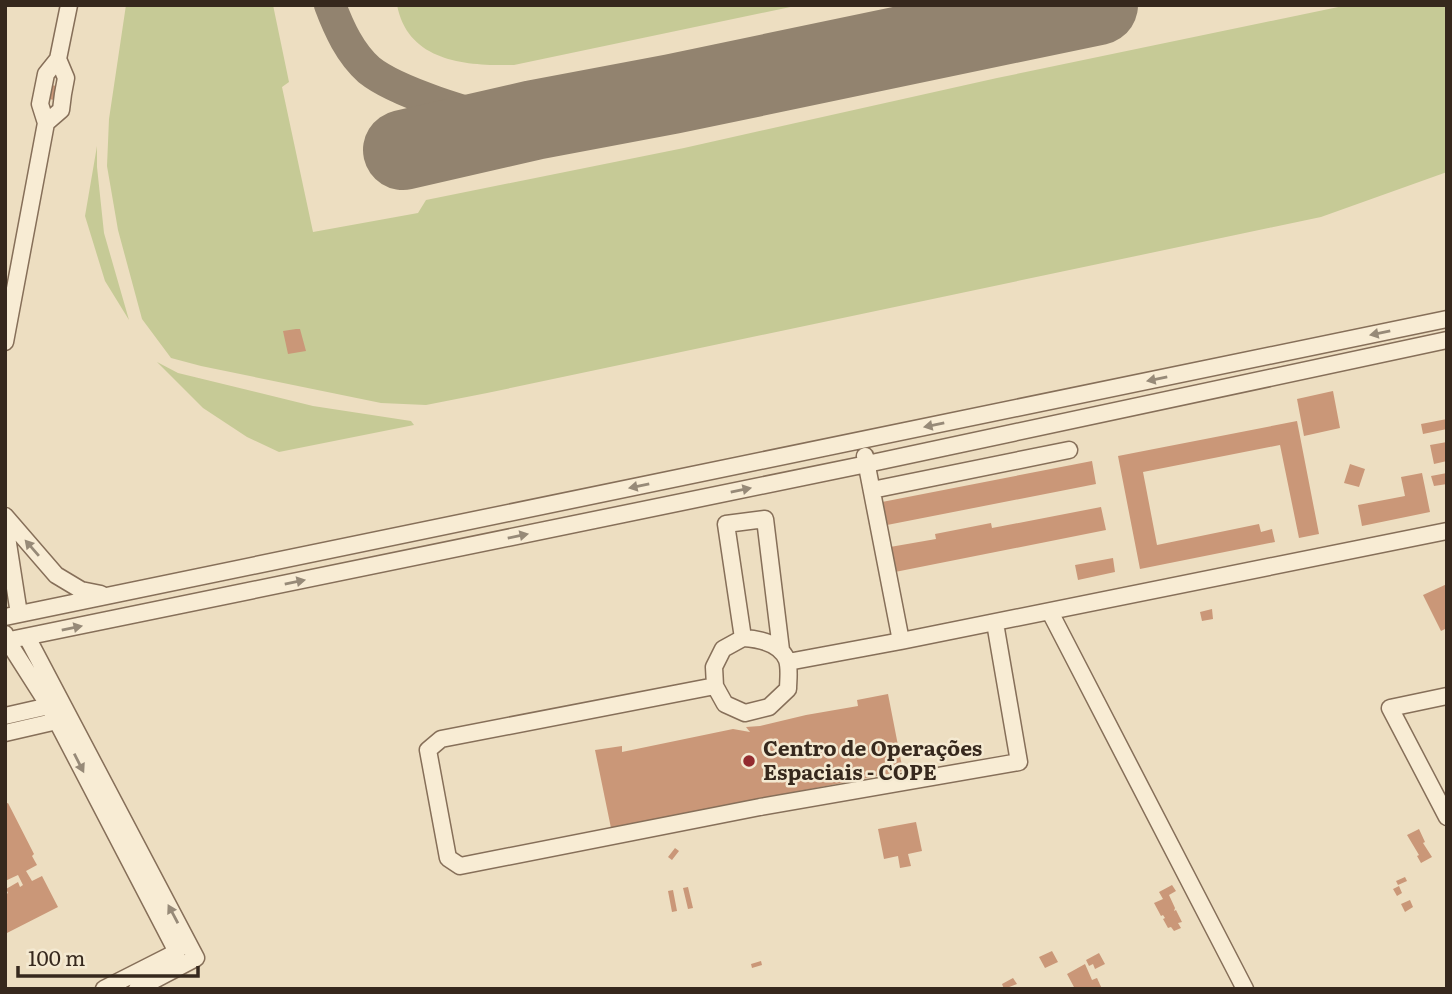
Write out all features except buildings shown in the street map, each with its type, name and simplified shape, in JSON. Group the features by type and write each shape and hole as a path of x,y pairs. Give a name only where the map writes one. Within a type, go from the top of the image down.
{"street":[{"path":"5,342 46,123 61,110 66,78 58,59 69,5"},
{"path":"5,524 12,615 1447,319"},
{"path":"104,989 177,952 49,706 6,638 27,637 867,464 1447,340"},
{"path":"904,431 895,439 896,447 901,453 909,455"},
{"path":"862,440 901,641"},
{"path":"872,490 1069,450"},
{"path":"764,460 772,462 777,471 775,479 769,484"},
{"path":"5,516 56,575 81,590 107,596"},
{"path":"743,638 726,524 765,519 785,656 788,689 769,707 745,713 725,704 715,686 713,667 723,649 743,638 762,640 785,656 901,641 1447,531"},
{"path":"1050,612 1245,989"},
{"path":"715,686 441,739 428,750 448,858 460,866 760,807 1019,762 995,623"},
{"path":"27,637 197,958 137,989"},
{"path":"1447,696 1390,708 1447,817"},
{"path":"5,716 49,706"},
{"path":"5,733 57,721"}],"green space":[{"path":"126,5 273,5 289,82 282,87 313,232 418,213 426,200 684,148 997,78 1348,5 1447,5 1447,172 1321,217 487,393 426,405 381,403 171,358 142,319 118,230 107,166 109,119"},
{"path":"397,5 800,5 514,65 496,65 459,61 426,49 413,39 403,24"},
{"path":"97,146 104,233 129,320 105,281 85,216"},
{"path":"157,362 178,373 313,406 411,421 414,425 279,452 247,437 203,408"}],"taxiway":[{"path":"330,5 351,48 362,63 381,78 435,102 475,114 507,120 534,120"}],"runway":[{"path":"403,150 534,120 1098,5"}],"place":[{"name":"Centro de Operações Espaciais - COPE","path":"749,761"}]}
